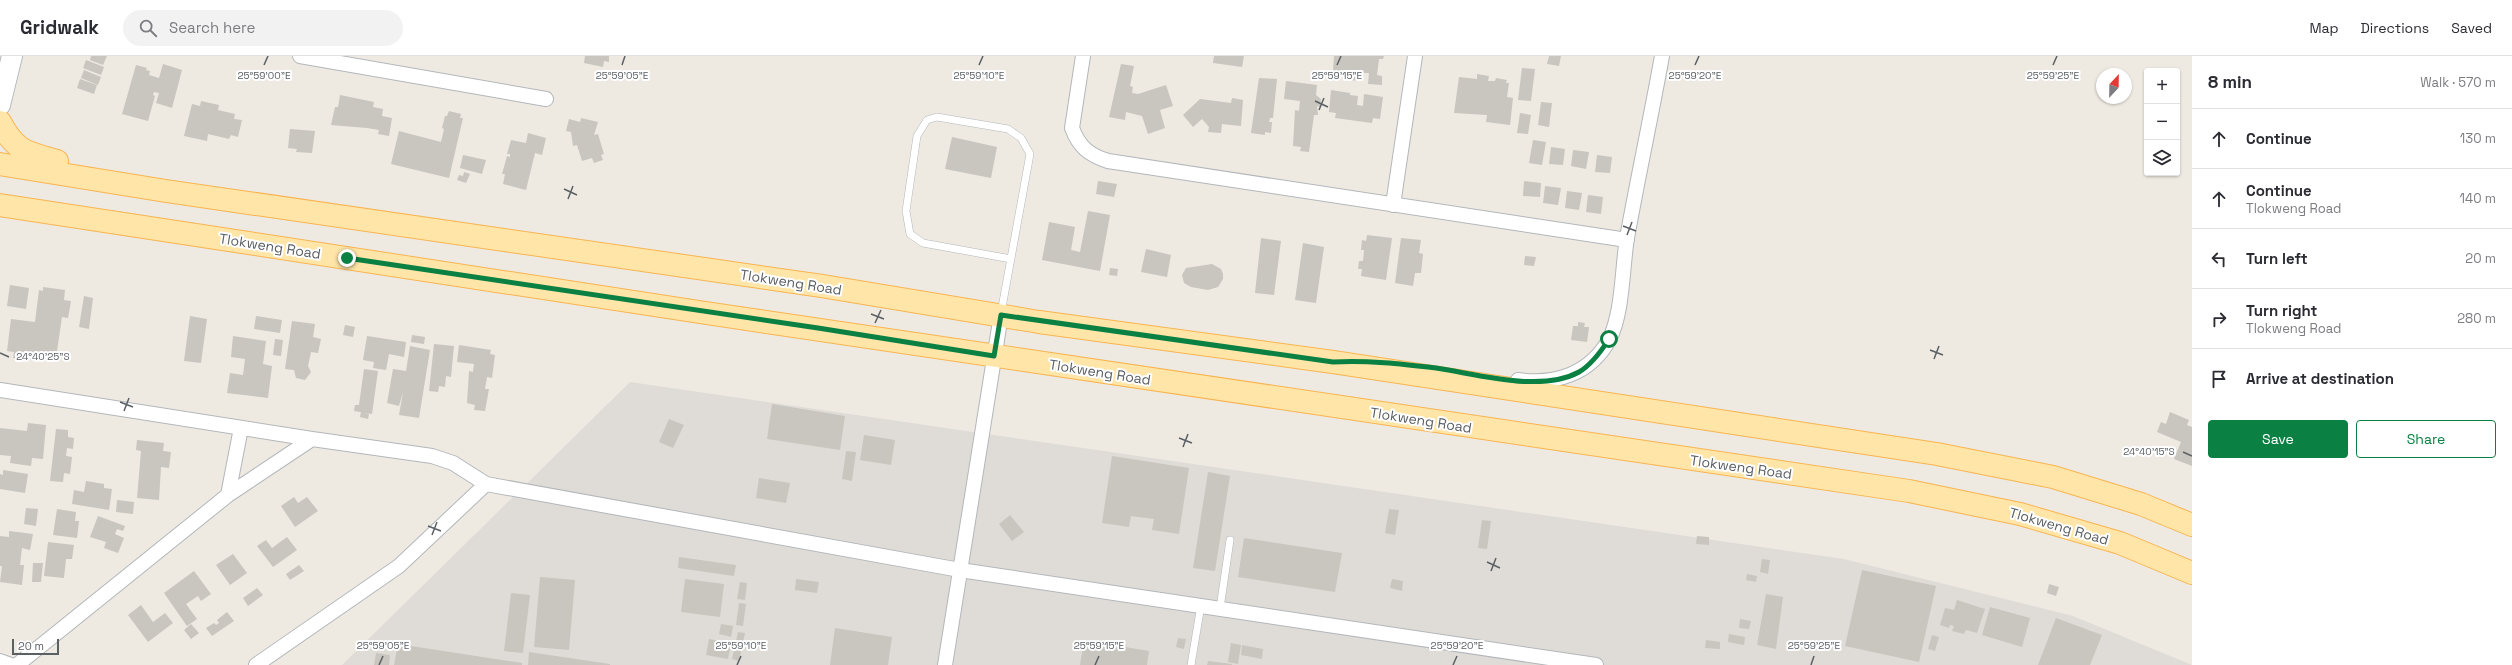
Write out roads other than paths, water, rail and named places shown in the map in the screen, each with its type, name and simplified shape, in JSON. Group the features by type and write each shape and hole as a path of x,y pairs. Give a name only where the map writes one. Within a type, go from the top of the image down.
{"main road":[{"path":"0,122 18,148 64,164 166,191"},
{"name":"Tlokweng Road","path":"0,164 166,191 806,284 1001,315 1333,362 1938,454 2053,477 2141,504 2192,525"},
{"name":"Tlokweng Road","path":"0,205 698,312 818,328 994,356 1909,491 2020,514 2120,543 2192,573"}],"street":[{"path":"0,105 12,56"},
{"path":"300,56 546,99"},
{"path":"1083,56 1072,128 1076,139 1084,150 1096,157 1393,205 1627,240"},
{"path":"1393,205 1416,56"},
{"path":"1333,362 1355,360 1426,367 1533,382 1556,380 1578,373 1589,364 1609,339 1618,306 1627,240 1662,56"},
{"path":"946,665 1001,315"},
{"path":"0,390 312,439 432,456 452,463 486,484 960,570 1596,665"},
{"path":"228,495 241,428"},
{"path":"17,665 228,495 312,439"},
{"path":"256,665 399,566 486,484"},
{"path":"0,662 11,665"}],"lane":[{"path":"1001,315 1011,260 1030,154 1021,138 1008,129 937,117 927,120 917,136 906,210 910,234 923,243 1011,260"},
{"path":"1220,608 1230,540"},
{"path":"1191,665 1201,605"}]}
